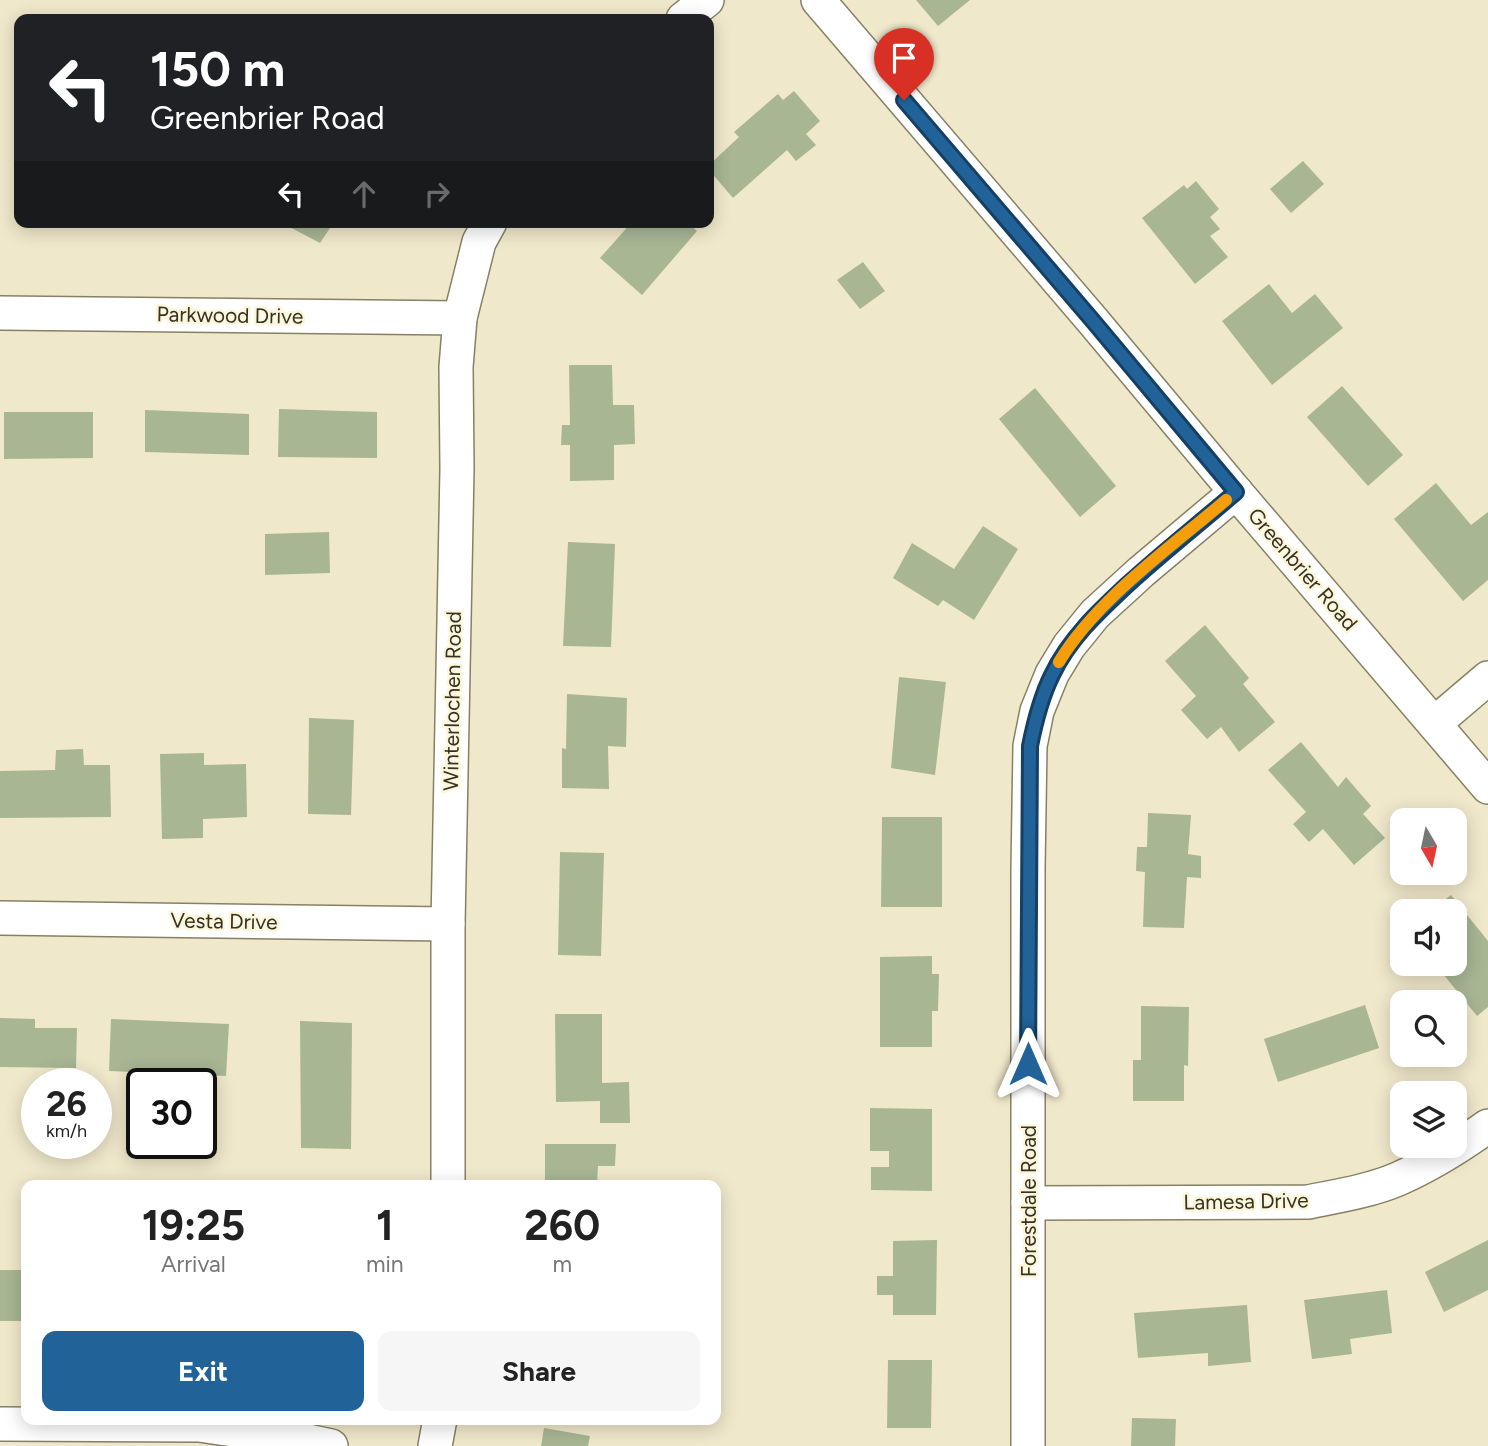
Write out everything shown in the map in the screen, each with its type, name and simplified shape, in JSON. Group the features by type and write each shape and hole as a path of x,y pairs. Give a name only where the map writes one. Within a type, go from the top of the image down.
{"street":[{"path":"689,14 707,0"},
{"name":"Greenbrier Road","path":"818,0 1488,787"},
{"name":"Winterlochen Road","path":"448,1180 456,367 460,318 479,242 487,228"},
{"name":"Parkwood Drive","path":"0,313 460,318"},
{"name":"Forestdale Road","path":"1028,1446 1028,869 1030,746 1037,711 1052,674 1069,646 1095,614 1236,492"},
{"path":"1435,723 1488,678"},
{"name":"Vesta Drive","path":"0,918 449,924"},
{"name":"Lamesa Drive","path":"1028,1203 1308,1202 1353,1193 1398,1179 1446,1154 1488,1126"},
{"path":"0,1424 21,1424"},
{"path":"199,1425 331,1446"},
{"path":"435,1446 439,1425"}],"building":[{"path":"916,0 970,0 938,26"},
{"path":"794,91 820,121 806,134 816,145 796,161 787,150 733,198 714,176 714,160 739,137 734,132 778,94 783,100"},
{"path":"1303,161 1324,184 1291,213 1270,189"},
{"path":"1196,181 1219,209 1210,217 1220,229 1210,236 1228,257 1195,284 1142,218 1184,185 1187,189"},
{"path":"291,228 330,228 320,243"},
{"path":"627,228 694,228 697,231 642,295 600,258"},
{"path":"863,262 885,291 860,309 837,280"},
{"path":"1269,284 1292,313 1315,294 1343,328 1272,385 1222,321"},
{"path":"569,365 612,365 613,405 634,405 635,444 614,445 614,480 570,481 570,445 561,445 562,425 570,425"},
{"path":"1342,386 1403,455 1368,486 1307,417"},
{"path":"1035,388 1116,486 1080,517 999,419"},
{"path":"279,409 377,412 377,458 278,457"},
{"path":"145,410 249,414 249,455 145,452"},
{"path":"4,412 93,412 93,458 4,459"},
{"path":"1436,483 1471,525 1488,512 1488,580 1463,601 1394,519"},
{"path":"983,526 1018,549 974,620 943,600 938,606 893,578 912,543 954,569"},
{"path":"329,532 330,573 265,575 265,534"},
{"path":"568,542 615,544 611,647 563,646"},
{"path":"1205,625 1249,678 1243,684 1275,722 1239,752 1221,727 1207,739 1181,710 1196,696 1165,661"},
{"path":"899,677 946,682 935,775 891,768"},
{"path":"567,694 627,698 626,747 608,746 609,789 562,788 562,748 566,749"},
{"path":"309,718 354,720 351,815 308,814"},
{"path":"1301,742 1338,787 1346,777 1371,806 1363,814 1385,838 1354,865 1323,829 1309,842 1293,824 1306,812 1268,770"},
{"path":"83,749 84,765 110,765 111,817 0,818 0,771 55,770 56,750"},
{"path":"204,753 204,765 246,764 247,817 203,819 203,838 162,839 160,754"},
{"path":"1148,813 1191,815 1188,854 1201,856 1201,878 1187,877 1184,928 1143,927 1145,872 1136,871 1137,847 1147,847"},
{"path":"882,817 942,817 942,907 881,907"},
{"path":"560,852 604,853 601,956 558,955"},
{"path":"1467,915 1488,941 1488,1007 1477,1016 1467,1004 1467,990 1456,990 1445,976 1467,976"},
{"path":"932,956 932,974 939,974 938,1011 932,1011 932,1047 880,1047 880,957"},
{"path":"1365,1005 1379,1048 1278,1082 1264,1039"},
{"path":"1141,1006 1189,1007 1188,1066 1184,1065 1184,1101 1133,1101 1133,1060 1141,1060"},
{"path":"555,1014 602,1014 602,1083 629,1082 630,1123 600,1123 600,1101 556,1102"},
{"path":"0,1018 35,1019 35,1028 77,1028 76,1068 0,1067"},
{"path":"111,1019 229,1024 226,1076 217,1076 217,1068 126,1068 126,1072 112,1071 112,1068 109,1068"},
{"path":"300,1021 352,1023 351,1149 301,1148"},
{"path":"870,1108 932,1109 932,1191 871,1190 871,1167 889,1167 889,1151 870,1151"},
{"path":"545,1144 616,1144 615,1166 598,1166 597,1180 545,1180"},
{"path":"937,1240 936,1315 893,1315 893,1295 877,1295 877,1276 893,1276 893,1241"},
{"path":"1488,1240 1488,1290 1444,1312 1425,1272"},
{"path":"0,1270 21,1270 21,1321 0,1321"},
{"path":"1387,1290 1392,1333 1350,1339 1352,1354 1312,1359 1304,1300"},
{"path":"1247,1305 1251,1362 1208,1366 1208,1353 1138,1358 1134,1313"},
{"path":"888,1360 932,1360 931,1428 887,1428"},
{"path":"1132,1418 1176,1419 1175,1446 1131,1446"},
{"path":"544,1428 590,1436 588,1446 541,1446"}],"slow traffic":[{"path":"1059,662 1095,614 1226,500"}],"route":[{"path":"904,100 1236,492 1095,614 1069,646 1052,674 1037,711 1030,746 1028,1064"}]}
